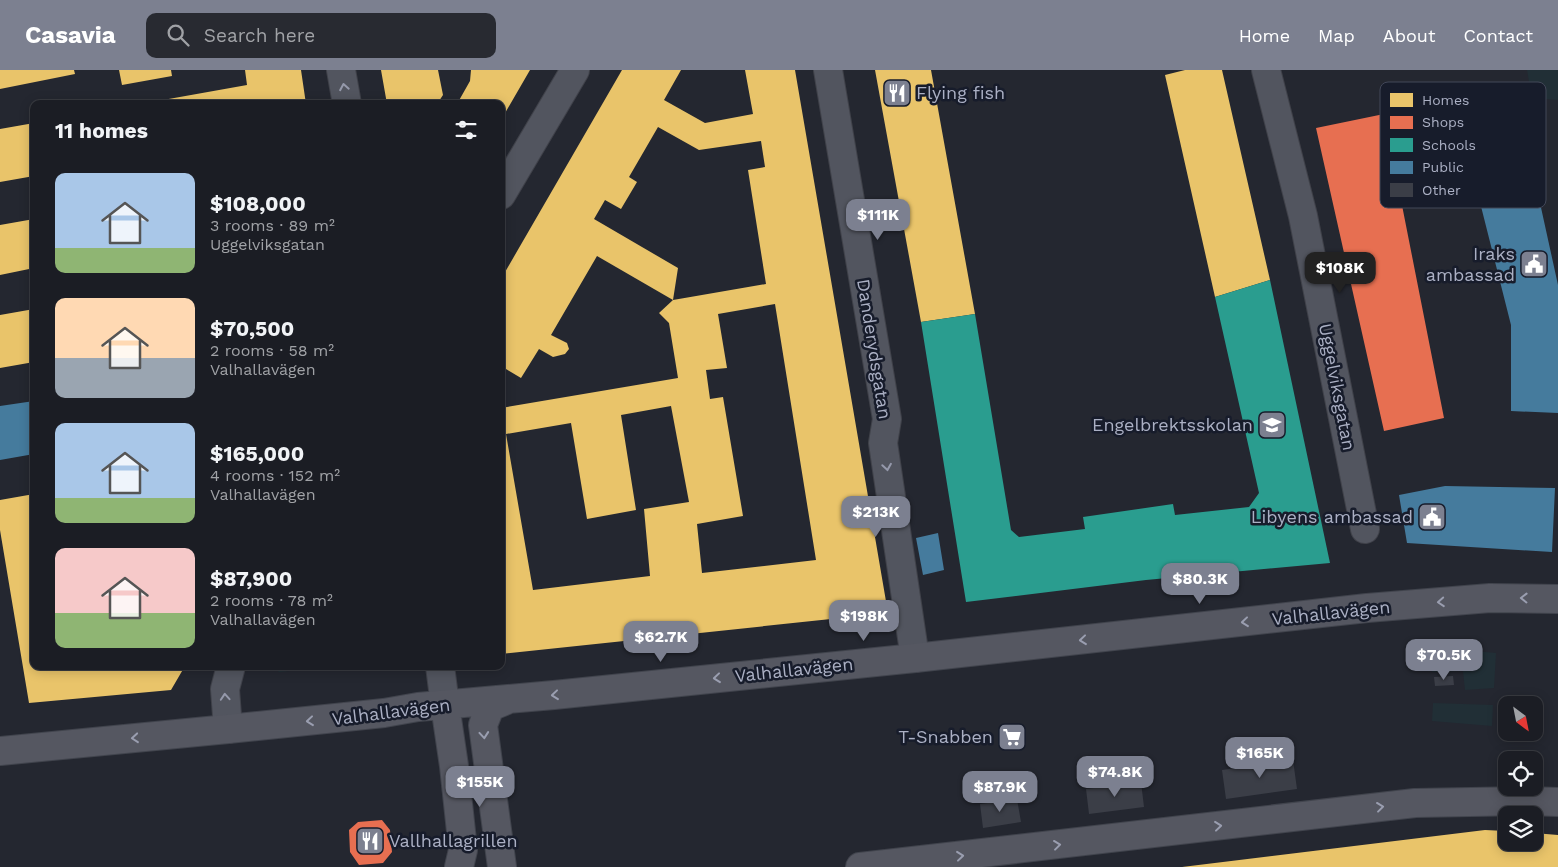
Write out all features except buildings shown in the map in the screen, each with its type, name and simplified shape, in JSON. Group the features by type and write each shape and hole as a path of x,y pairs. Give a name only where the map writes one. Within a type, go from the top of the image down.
{"main road":[{"name":"Valhallavägen","path":"0,751 915,658 1416,604 1490,598 1558,599"},
{"path":"502,867 483,725 490,707 507,700"},
{"path":"445,705 463,850 459,867"},
{"path":"860,867 1010,859 1414,803 1558,802"}],"street":[{"path":"341,70 346,100"},
{"path":"505,188 575,70"},
{"name":"Danderydsgatan","path":"828,70 886,419 883,443 915,658"},
{"name":"Uggelviksgatan","path":"1266,70 1303,216 1364,529"},
{"path":"228,729 225,689 230,670"},
{"path":"441,670 445,705"}],"shaded area":[{"path":"1527,70 1558,70 1558,100 1546,99 1546,82 1529,82"},
{"path":"1475,651 1496,653 1494,688 1465,690 1463,671 1432,672 1433,654"},
{"path":"277,670 298,670 279,672"},
{"path":"1433,703 1493,705 1492,726 1432,721"}],"place":[{"name":"Flying fish","path":"897,93"},
{"name":"Iraks ambassad","path":"1534,264"},
{"name":"Engelbrektsskolan","path":"1272,425"},
{"name":"Libyens ambassad","path":"1432,517"},
{"name":"T-Snabben","path":"1012,737"},
{"name":"Vallhallagrillen","path":"370,841"}]}
